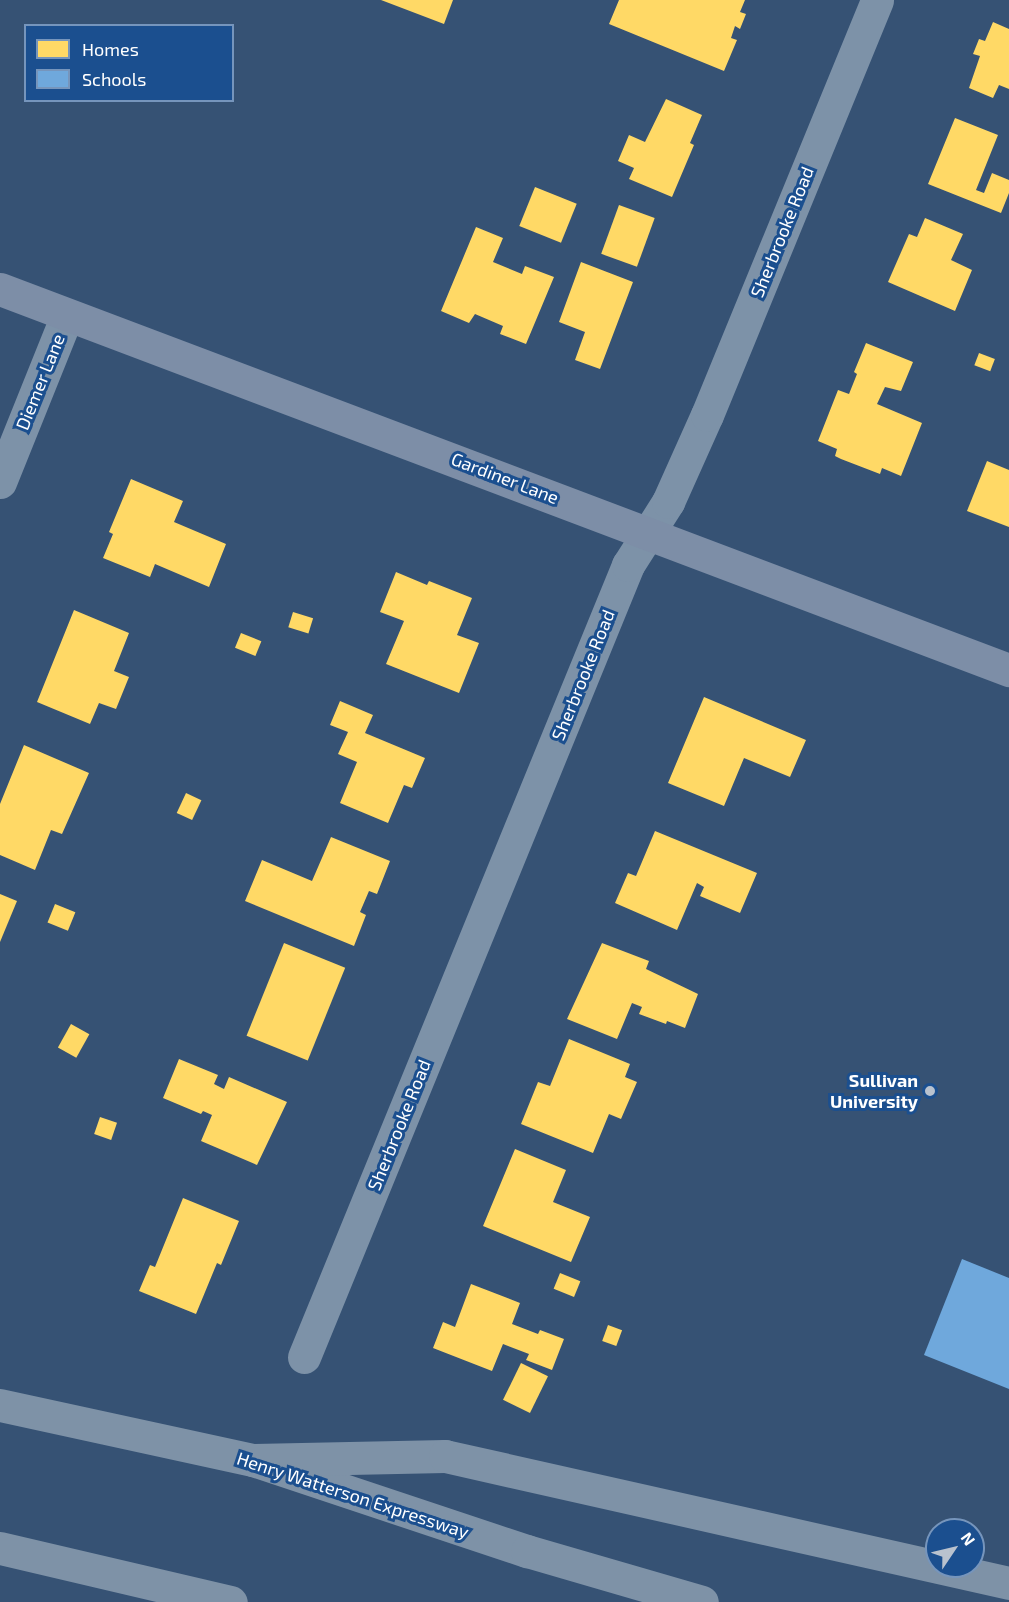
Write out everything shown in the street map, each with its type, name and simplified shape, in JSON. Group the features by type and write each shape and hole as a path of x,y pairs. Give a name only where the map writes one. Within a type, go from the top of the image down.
{"highway":[{"name":"Henry Watterson Expressway","path":"0,1405 253,1460 527,1551 702,1602"},
{"path":"253,1460 445,1456 1009,1582"},
{"path":"0,1548 231,1602"}],"main road":[{"name":"Gardiner Lane","path":"0,289 649,532 1009,670"}],"street":[{"name":"Sherbrooke Road","path":"304,1357 628,566 668,502 707,416 877,0"},
{"name":"Diemer Lane","path":"0,482 67,315"}],"building: Homes":[{"path":"381,0 453,0 444,24"},
{"path":"619,0 745,0 740,12 746,14 740,29 735,26 731,38 737,40 724,71 609,24"},
{"path":"993,22 1009,29 1009,89 999,85 993,98 969,88 980,56 973,54 979,39 985,41"},
{"path":"666,99 702,115 690,143 694,145 672,197 629,179 634,168 618,161 629,135 645,142"},
{"path":"955,118 998,135 976,190 984,193 992,173 1009,180 1009,193 1001,213 928,184"},
{"path":"535,187 577,204 561,243 519,226"},
{"path":"619,205 655,218 637,267 601,254"},
{"path":"925,218 963,234 951,260 972,270 955,311 888,282 909,234 917,237"},
{"path":"476,227 503,238 493,262 522,274 525,266 554,277 526,344 500,334 503,326 475,314 469,323 441,311"},
{"path":"581,262 633,282 600,369 575,360 585,332 559,322"},
{"path":"866,343 913,362 901,391 885,387 877,404 922,423 901,476 882,468 880,474 841,459 835,456 837,449 818,441 838,390 849,394 857,374 854,372"},
{"path":"979,353 995,359 990,371 974,365"},
{"path":"987,461 1009,470 1009,527 967,511"},
{"path":"131,479 183,501 174,522 226,544 209,587 155,564 150,577 103,558 113,534 109,532"},
{"path":"396,572 427,585 429,581 472,598 457,635 479,643 459,693 386,664 404,621 380,612"},
{"path":"74,610 129,633 114,671 129,677 116,709 99,703 90,724 37,702"},
{"path":"293,612 313,618 308,633 288,627"},
{"path":"241,633 261,641 255,656 235,648"},
{"path":"704,697 806,740 790,777 744,758 724,806 668,783"},
{"path":"340,701 373,715 365,733 425,758 412,788 404,785 388,823 340,803 357,762 338,754 348,732 330,725"},
{"path":"24,745 89,773 62,834 51,830 35,870 0,855 0,804"},
{"path":"186,793 201,800 192,820 177,813"},
{"path":"655,831 757,873 740,913 700,896 704,887 697,883 677,930 615,903 628,873 636,876"},
{"path":"331,837 390,861 377,894 369,891 360,912 366,915 354,946 245,901 262,860 312,881"},
{"path":"0,894 17,901 0,942"},
{"path":"55,904 75,912 68,931 48,923"},
{"path":"284,943 345,968 308,1060 247,1036"},
{"path":"602,943 649,961 646,969 698,994 685,1028 639,1014 642,1007 632,1003 617,1039 567,1019"},
{"path":"71,1024 89,1034 76,1058 58,1048"},
{"path":"569,1039 630,1064 625,1077 637,1082 621,1119 609,1114 593,1153 521,1124 538,1082 550,1086"},
{"path":"179,1059 218,1075 214,1084 224,1089 229,1077 287,1102 257,1165 201,1141 212,1115 203,1111 201,1114 163,1098"},
{"path":"100,1117 117,1123 111,1140 94,1134"},
{"path":"515,1149 566,1170 553,1202 590,1217 571,1262 483,1226"},
{"path":"183,1198 239,1221 221,1265 217,1263 196,1314 139,1291 150,1265 155,1267"},
{"path":"560,1273 580,1281 574,1297 554,1289"},
{"path":"471,1284 520,1303 512,1324 538,1334 540,1330 564,1339 552,1370 526,1360 529,1354 503,1344 492,1371 433,1348 443,1322 455,1327"},
{"path":"608,1325 622,1330 616,1346 602,1341"},
{"path":"521,1363 548,1376 530,1413 503,1400"}],"building: Schools":[{"path":"962,1259 1009,1278 1009,1389 924,1355"}],"place":[{"name":"Sullivan University","path":"930,1091"}]}
